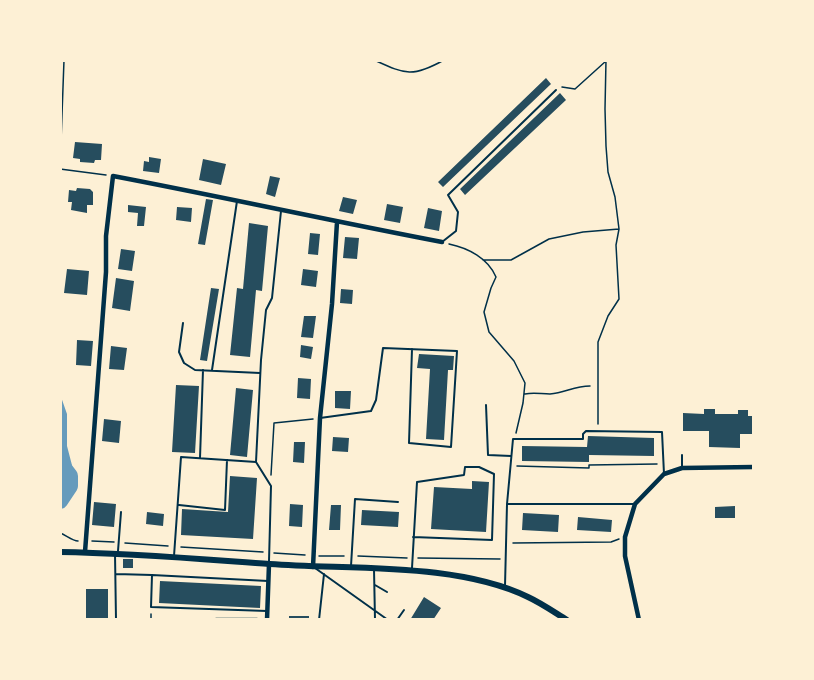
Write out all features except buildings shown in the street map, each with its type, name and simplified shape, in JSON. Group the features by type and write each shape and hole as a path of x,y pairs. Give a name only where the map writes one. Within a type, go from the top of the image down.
{"street":[{"path":"85,552 104,294 106,236 113,176 281,208 442,243"},
{"path":"313,567 320,418 332,304 337,222"},
{"path":"639,620 625,556 625,537 635,504 664,474 682,468 754,467"},
{"path":"60,552 174,556 451,575 505,588 528,597 567,620"},
{"path":"267,620 269,564"},
{"path":"216,620 257,620"}],"lane":[{"path":"442,243 456,231 458,212 448,195 556,90"},
{"path":"212,370 237,200"},
{"path":"269,564 271,486 256,462 266,306 272,297 281,208"},
{"path":"183,323 179,352 184,363 195,370 260,373"},
{"path":"320,418 371,411 376,400 383,348 412,349 457,351 451,447 409,443 412,349"},
{"path":"200,458 203,370"},
{"path":"486,405 488,455 511,456"},
{"path":"505,588 507,504 513,439 583,440 583,434 586,431 662,432 664,474"},
{"path":"682,454 682,468"},
{"path":"174,556 181,457 256,462"},
{"path":"179,505 225,510 228,460"},
{"path":"412,571 413,537 417,482 464,475 465,467 479,467 494,474 492,540 413,537"},
{"path":"351,569 355,499 398,502"},
{"path":"507,504 635,504"},
{"path":"116,620 116,553 121,512"},
{"path":"313,567 388,620"},
{"path":"374,569 375,620"},
{"path":"116,574 268,581"},
{"path":"319,620 324,574"},
{"path":"152,575 151,607 267,611"},
{"path":"375,585 387,592"},
{"path":"397,620 404,610"}],"path":[{"path":"64,60 60,169 113,176"},
{"path":"374,60 401,72 412,74 444,60"},
{"path":"556,90 568,87 575,89 606,60"},
{"path":"598,431 597,342 608,316 619,299 616,245 620,229 608,172 604,109 606,60"},
{"path":"482,260 511,260 549,239 583,232 620,229"},
{"path":"442,243 465,248 492,266 496,277 484,312 489,332 514,361 525,383 518,430 513,439"},
{"path":"524,394 550,393 576,386 590,386"},
{"path":"271,486 274,423 320,418"},
{"path":"510,466 590,468 590,465 663,464"},
{"path":"60,533 73,541 118,542 313,556"},
{"path":"507,543 610,542 625,537"},
{"path":"151,607 151,620"}],"water":[{"path":"60,394 67,414 67,446 74,473 72,495 63,497 66,485 60,479"}],"waterway":[{"path":"60,463 70,476 70,486 60,501"}]}
